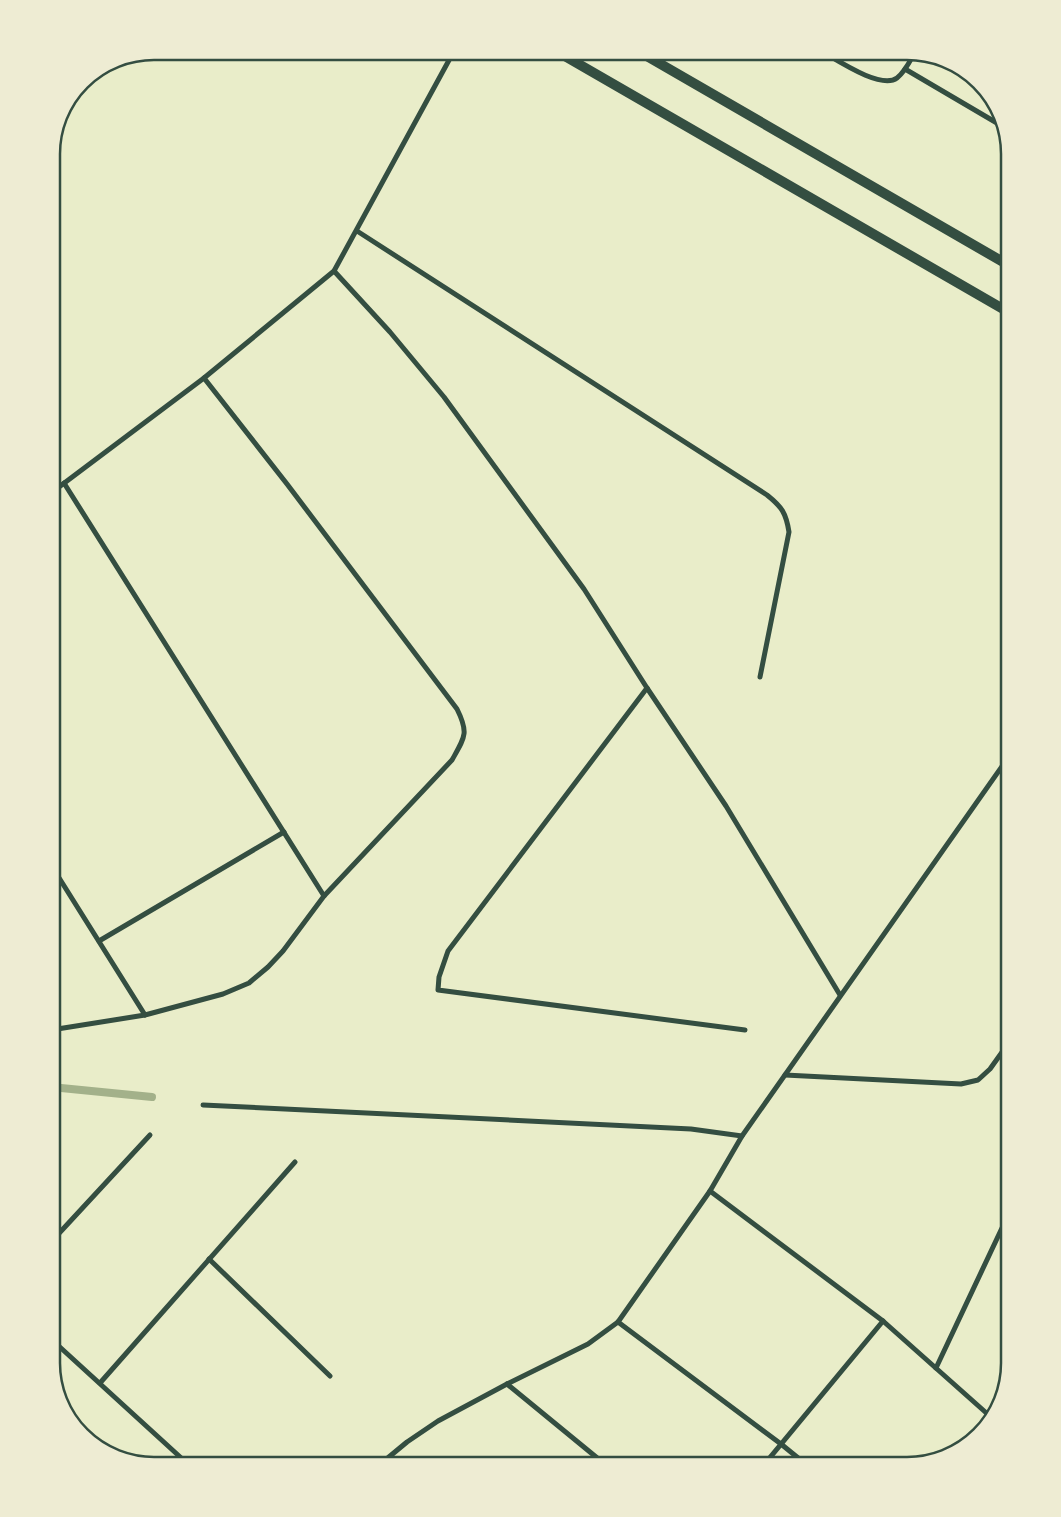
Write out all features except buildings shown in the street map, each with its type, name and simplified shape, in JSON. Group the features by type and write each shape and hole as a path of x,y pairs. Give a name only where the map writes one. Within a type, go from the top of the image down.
{"main road":[{"path":"572,60 1001,308"},
{"path":"654,60 1001,261"}],"street":[{"path":"60,487 204,378 334,271 449,60"},
{"path":"838,60 869,78 885,82 896,79 910,60"},
{"path":"905,69 995,122"},
{"path":"357,231 768,495 780,505 786,516 789,532 760,677"},
{"path":"334,271 390,332 444,397 584,589 726,806 840,995"},
{"path":"60,1029 145,1015 222,994 249,983 284,950 324,896 452,760 465,733 463,721 457,709 293,491 204,378"},
{"path":"64,484 324,896"},
{"path":"647,688 448,951 439,977 438,990 746,1030"},
{"path":"389,1457 407,1442 438,1422 507,1384 588,1344 618,1322 710,1191 742,1136 1001,767"},
{"path":"99,941 284,832"},
{"path":"60,879 145,1015"},
{"path":"785,1075 961,1084 978,1080 990,1069 1001,1054"},
{"path":"203,1104 692,1129 742,1136"},
{"path":"60,1232 150,1135"},
{"path":"100,1382 295,1162"},
{"path":"710,1191 883,1321 986,1413"},
{"path":"936,1368 1001,1230"},
{"path":"209,1259 330,1376"},
{"path":"770,1457 883,1321"},
{"path":"618,1322 797,1457"},
{"path":"60,1347 180,1457"},
{"path":"507,1384 597,1457"}],"waterway":[{"path":"60,1088 152,1097"}]}
